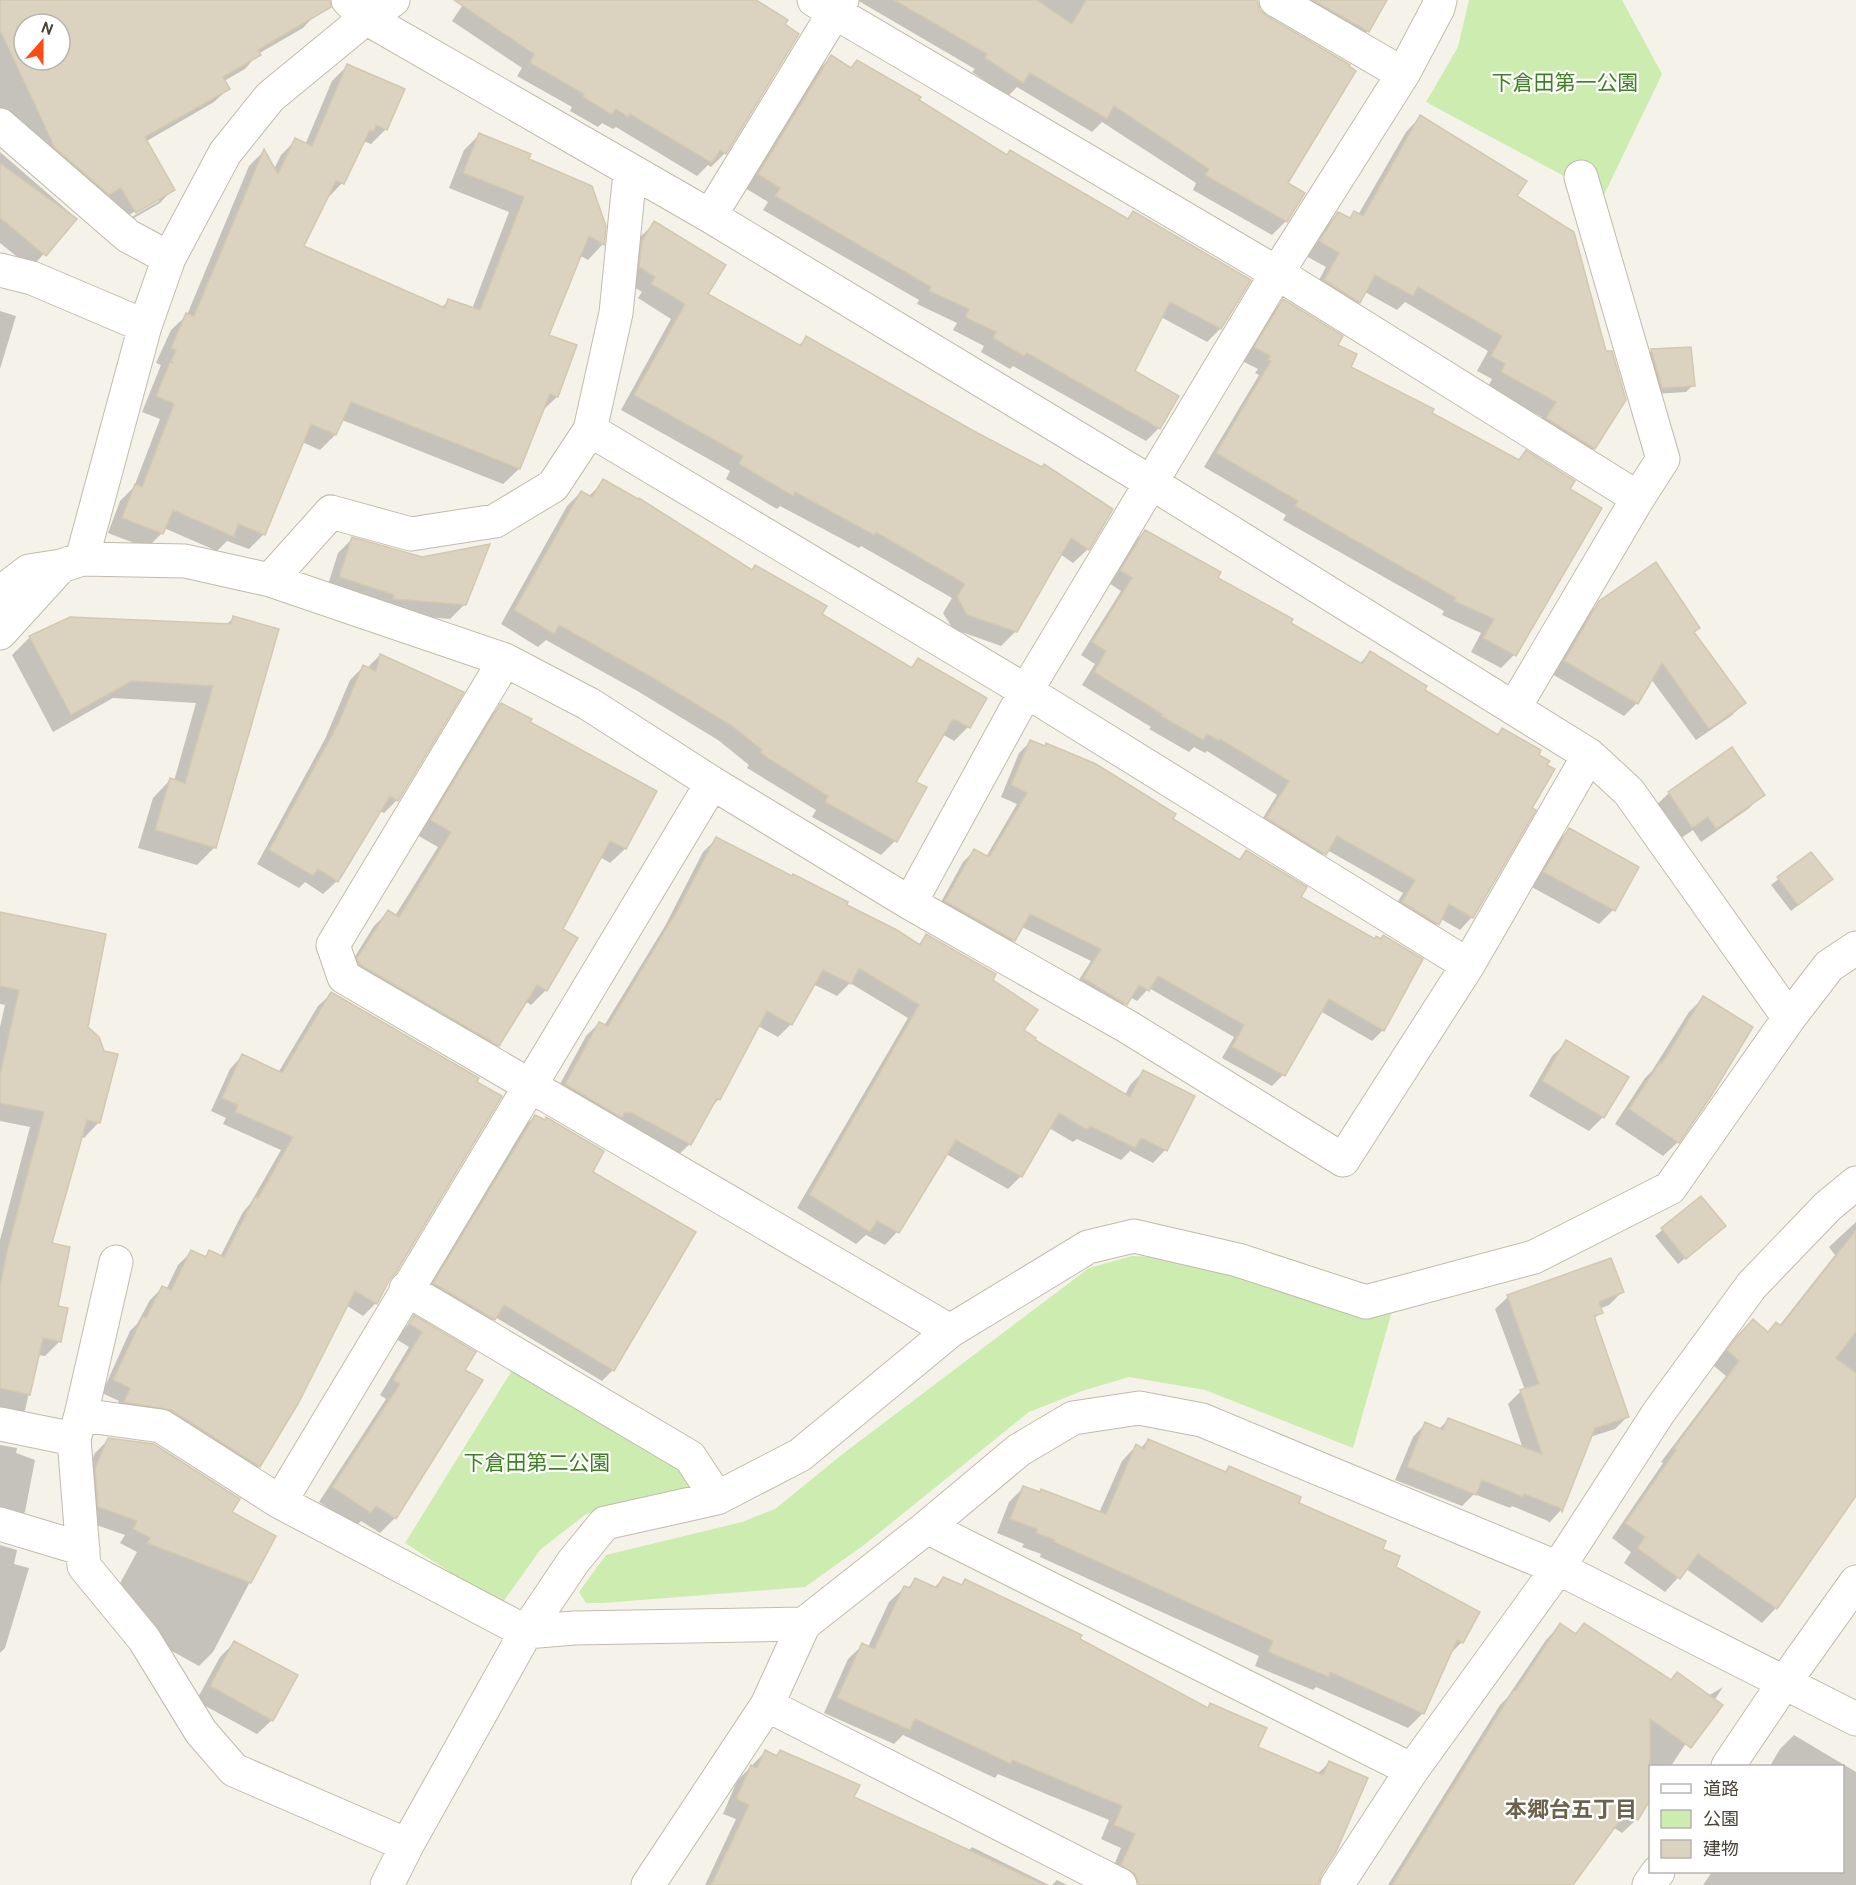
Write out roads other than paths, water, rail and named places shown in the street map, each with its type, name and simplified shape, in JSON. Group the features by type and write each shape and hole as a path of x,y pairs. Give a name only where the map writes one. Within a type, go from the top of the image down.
{"street":[{"path":"1276,0 1403,74"},
{"path":"910,903 1026,691 1277,273 1403,74 1440,0"},
{"path":"710,216 830,4 1277,273 1638,498"},
{"path":"0,633 72,563 145,326 169,258 225,153 270,97 369,6 630,172 710,216 1150,482 1589,755 1629,792 1789,1018"},
{"path":"0,125 128,236 169,258"},
{"path":"270,580 331,512 411,534 495,521 553,486 590,430 616,313 630,172"},
{"path":"1514,708 1663,459 1581,177"},
{"path":"0,270 32,278 145,326"},
{"path":"590,430 1026,691 1468,965"},
{"path":"0,593 29,572 72,563 185,561 270,580 505,660 588,704 712,783 910,903 1128,1028 1343,1161 1468,965 1589,755"},
{"path":"505,660 333,945 344,977 950,1331"},
{"path":"280,1502 712,783"},
{"path":"387,1885 526,1632 573,1562 605,1523 717,1498 800,1455 950,1331 1088,1246 1134,1236 1238,1260 1366,1302 1534,1257 1670,1188 1789,1018 1829,966 1856,948"},
{"path":"1337,1885 1412,1770 1558,1568 1659,1412 1752,1285 1828,1206 1856,1183"},
{"path":"116,1262 78,1427 84,1566 144,1639 201,1732 234,1770 407,1845"},
{"path":"406,1289 690,1457 717,1498"},
{"path":"648,1885 767,1705 804,1624 927,1527 1019,1450 1073,1418 1139,1408 1202,1420 1558,1568 1856,1719"},
{"path":"0,1424 78,1427 161,1426 280,1502 526,1632 574,1628 804,1624"},
{"path":"0,1524 83,1549"},
{"path":"927,1527 1412,1770"},
{"path":"1729,1765 1856,1582"},
{"path":"767,1705 1120,1885"}],"district":[{"name":"本郷台五丁目","path":"1571,1809"}],"park label":[{"name":"下倉田第一公園","path":"1565,83"},
{"name":"下倉田第二公園","path":"537,1463"}]}
